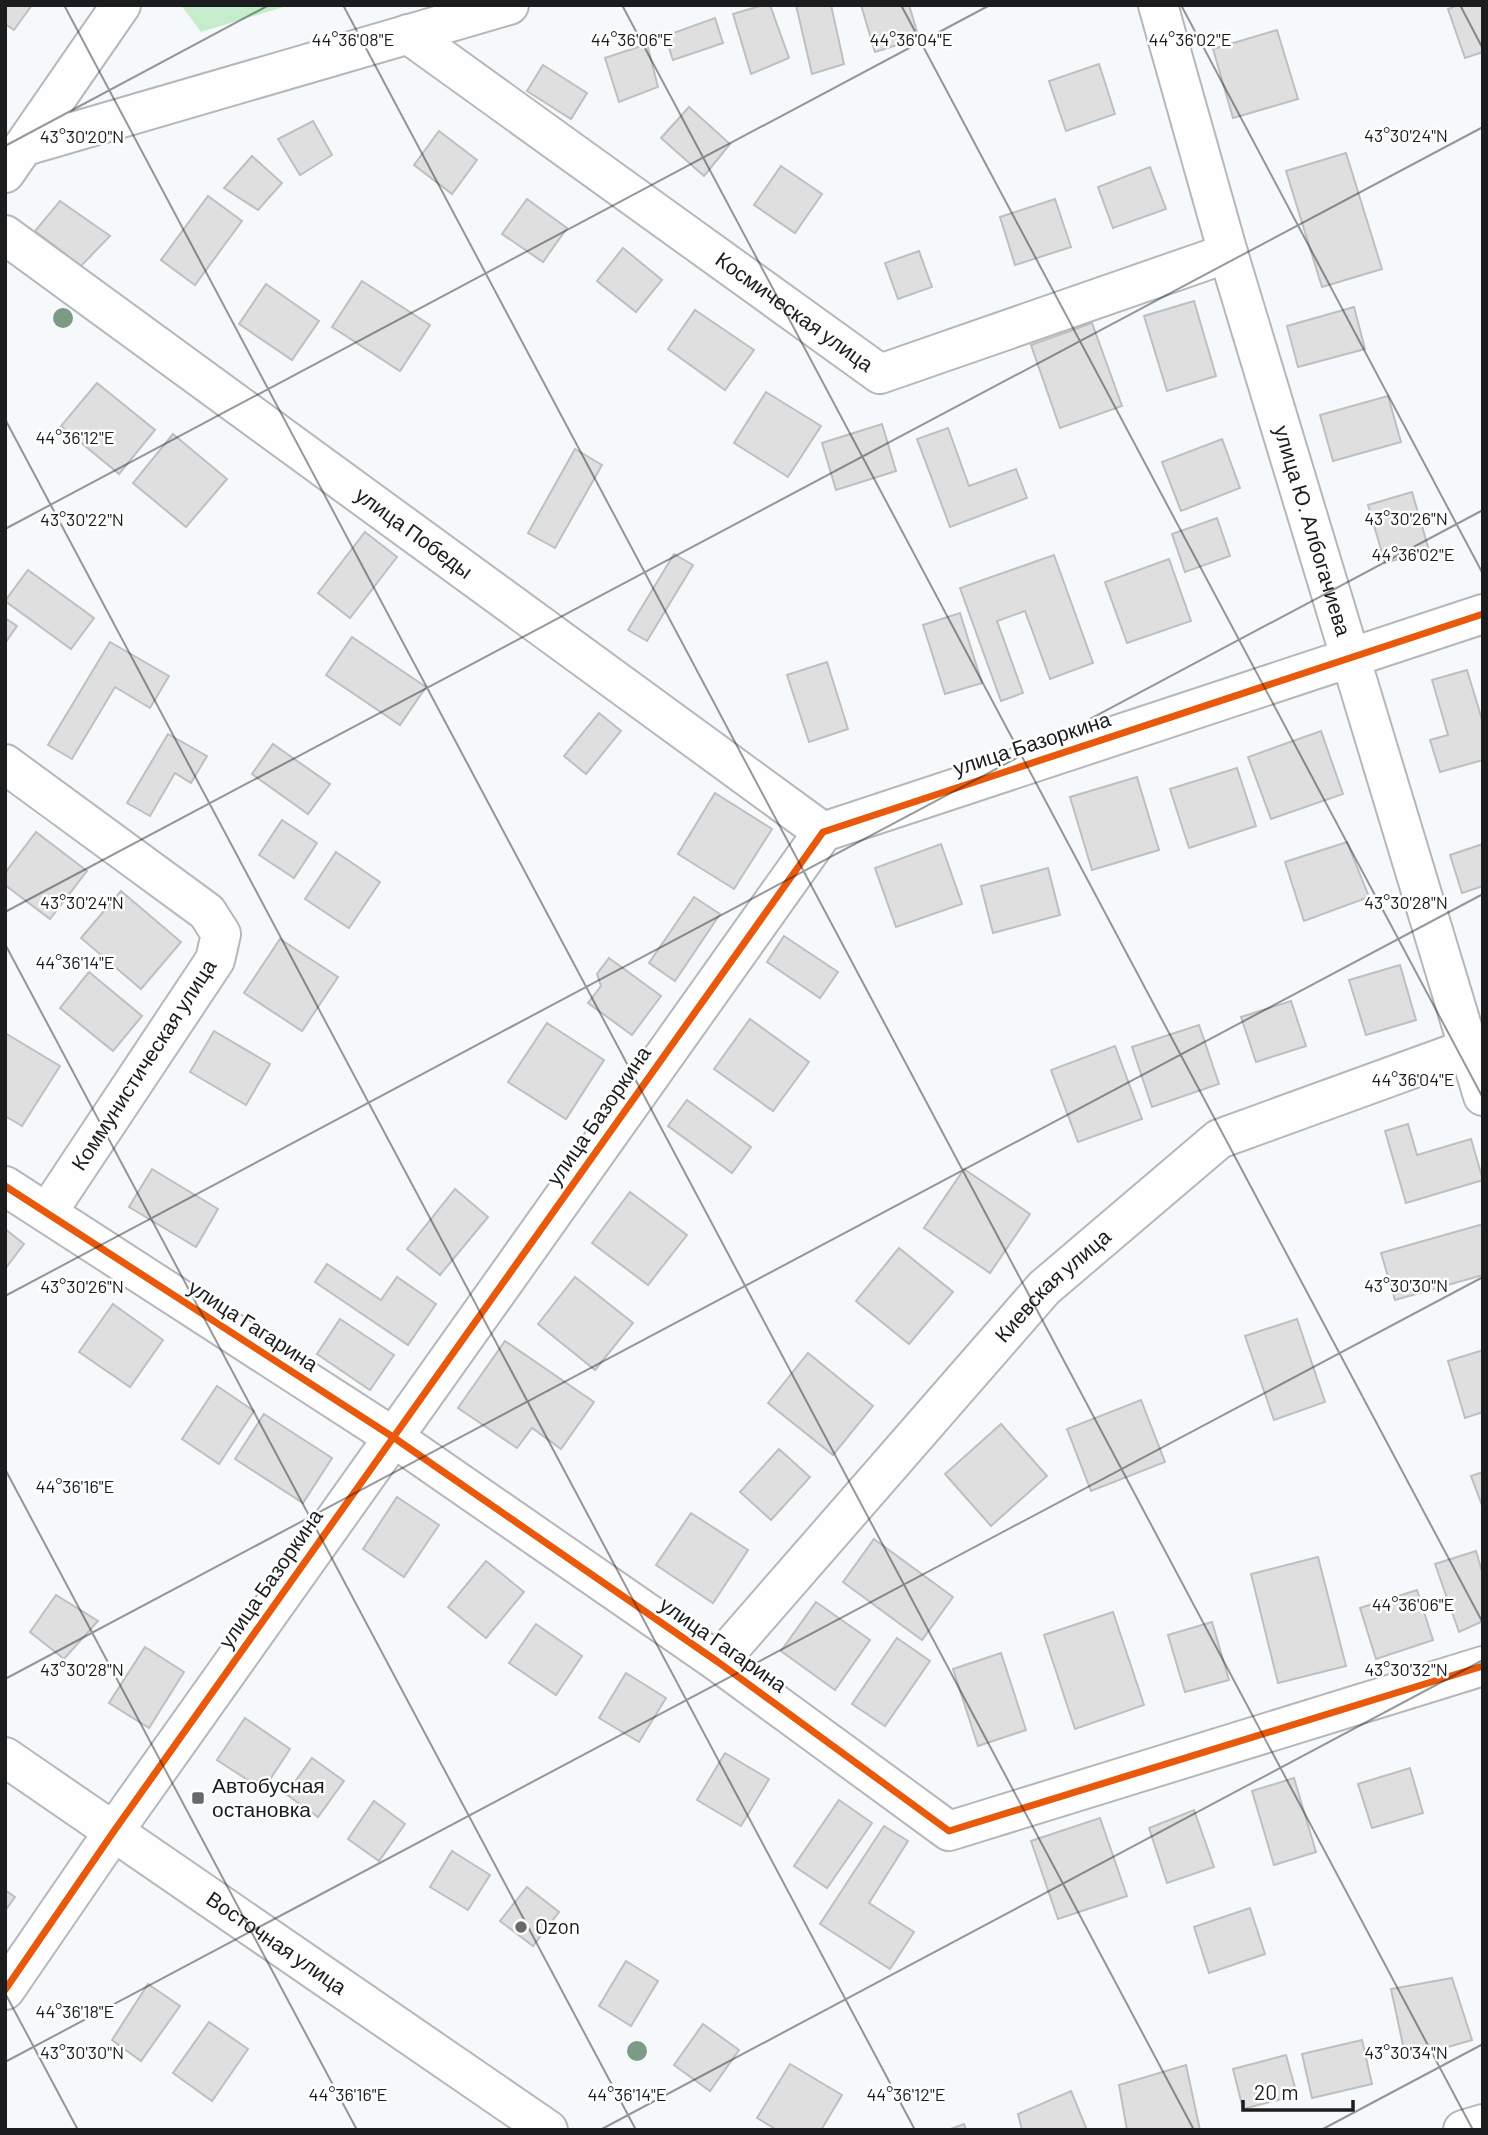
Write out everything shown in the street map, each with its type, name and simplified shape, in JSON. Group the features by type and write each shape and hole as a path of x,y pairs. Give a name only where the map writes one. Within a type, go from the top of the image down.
{"street":[{"path":"15,159 121,5"},
{"path":"15,159 408,34 509,5"},
{"name":"улица Ю. Албогачиева","path":"1158,5 1228,253 1350,658 1475,1046 1483,1096"},
{"name":"Космическая улица","path":"408,34 880,374 1228,253"},
{"name":"улица Победы","path":"5,236 823,832"},
{"name":"улица Базоркина","path":"5,1990 114,1831 823,832 1483,614"},
{"name":"Коммунистическая улица","path":"5,764 207,912 221,934 215,960 47,1213"},
{"name":"Киевская улица","path":"718,1662 1044,1288 1219,1139 1475,1046"},
{"name":"улица Гагарина","path":"5,1186 393,1437 718,1662 949,1832 1483,1666"},
{"name":"Восточная улица","path":"5,1757 548,2130"},
{"path":"1463,2130 1483,2124"}],"green space":[{"path":"181,5 290,5 201,32"}],"building":[{"path":"5,5 32,5 14,30 5,24"},
{"path":"770,5 789,58 751,74 733,14"},
{"path":"796,5 831,5 844,64 812,74"},
{"path":"861,5 909,5 919,38 875,52"},
{"path":"1458,5 1483,5 1483,52 1465,58 1448,9"},
{"path":"715,18 723,43 673,60 665,36"},
{"path":"1277,30 1298,99 1233,118 1213,49"},
{"path":"647,44 658,87 619,102 605,58"},
{"path":"1099,64 1115,114 1066,131 1049,81"},
{"path":"543,65 587,93 571,119 527,91"},
{"path":"689,107 730,144 704,176 661,138"},
{"path":"313,121 332,155 300,175 278,139"},
{"path":"439,131 477,160 452,194 414,165"},
{"path":"1346,153 1382,269 1322,287 1286,171"},
{"path":"252,156 282,183 258,210 224,188"},
{"path":"781,166 822,194 795,233 754,205"},
{"path":"1150,167 1166,209 1113,228 1098,187"},
{"path":"208,196 242,221 195,285 161,260"},
{"path":"527,199 567,228 543,262 502,234"},
{"path":"1055,199 1071,247 1015,265 1000,217"},
{"path":"60,201 110,236 81,266 35,231"},
{"path":"623,248 662,280 636,312 597,281"},
{"path":"919,251 932,287 898,299 885,263"},
{"path":"362,281 430,325 400,371 332,327"},
{"path":"266,284 319,321 292,360 239,324"},
{"path":"1194,301 1216,376 1167,391 1144,316"},
{"path":"1354,307 1365,349 1298,367 1287,326"},
{"path":"695,310 754,350 725,390 668,349"},
{"path":"1092,323 1122,406 1060,428 1031,345"},
{"path":"97,383 155,430 119,474 61,426"},
{"path":"766,392 821,426 788,477 734,443"},
{"path":"1388,396 1401,442 1333,461 1320,415"},
{"path":"882,424 896,471 836,490 822,443"},
{"path":"948,428 969,486 1016,469 1027,498 950,527 917,439"},
{"path":"173,434 227,479 186,527 133,483"},
{"path":"1222,439 1240,488 1181,511 1162,462"},
{"path":"575,449 602,465 555,548 528,533"},
{"path":"1412,492 1429,550 1385,563 1368,505"},
{"path":"1217,518 1230,556 1185,572 1172,534"},
{"path":"365,532 397,557 350,618 318,593"},
{"path":"674,554 693,565 647,641 628,630"},
{"path":"1054,555 1093,663 1050,679 1025,611 997,621 1023,693 1001,701 960,588"},
{"path":"1169,559 1191,621 1127,643 1105,582"},
{"path":"28,570 94,618 71,649 5,601"},
{"path":"960,613 982,683 945,694 923,625"},
{"path":"5,618 17,626 5,643"},
{"path":"352,637 426,687 400,725 326,675"},
{"path":"110,642 169,676 150,708 115,687 72,759 48,745"},
{"path":"827,662 848,729 809,742 787,675"},
{"path":"1467,670 1483,723 1483,760 1440,772 1430,740 1448,735 1432,680"},
{"path":"599,713 621,731 586,774 564,756"},
{"path":"1321,731 1343,794 1271,819 1248,757"},
{"path":"168,734 207,756 191,783 175,773 150,816 127,803"},
{"path":"273,744 330,784 308,814 252,774"},
{"path":"1237,768 1256,826 1189,848 1170,789"},
{"path":"1137,777 1159,850 1092,870 1070,797"},
{"path":"715,793 772,829 734,889 678,854"},
{"path":"282,820 317,843 294,878 259,855"},
{"path":"36,832 87,871 50,919 5,885 5,873"},
{"path":"1347,842 1369,897 1304,921 1285,862"},
{"path":"941,844 962,904 896,927 875,868"},
{"path":"1483,844 1483,886 1462,893 1450,855"},
{"path":"336,852 380,882 349,928 305,899"},
{"path":"1048,868 1060,915 993,933 981,886"},
{"path":"121,891 181,942 141,989 81,938"},
{"path":"694,897 720,914 675,981 649,963"},
{"path":"784,936 838,972 820,998 767,962"},
{"path":"280,939 338,977 302,1031 244,993"},
{"path":"609,958 661,996 632,1035 588,1003 601,986 597,974"},
{"path":"1400,965 1416,1020 1366,1035 1349,980"},
{"path":"89,972 142,1016 113,1051 60,1008"},
{"path":"1291,1001 1306,1046 1256,1062 1241,1017"},
{"path":"750,1019 809,1062 773,1111 714,1069"},
{"path":"547,1023 604,1060 566,1119 508,1082"},
{"path":"1199,1025 1219,1084 1152,1107 1132,1047"},
{"path":"214,1031 270,1064 246,1105 190,1072"},
{"path":"5,1033 60,1066 22,1126 5,1116"},
{"path":"1115,1046 1142,1119 1078,1142 1051,1070"},
{"path":"687,1100 751,1147 732,1173 668,1126"},
{"path":"1408,1124 1417,1155 1471,1139 1483,1180 1406,1203 1385,1131"},
{"path":"152,1169 218,1209 196,1247 129,1207"},
{"path":"964,1169 1030,1214 990,1273 924,1228"},
{"path":"455,1189 488,1217 440,1275 407,1249"},
{"path":"630,1192 687,1235 648,1285 592,1243"},
{"path":"1483,1224 1483,1275 1395,1300 1381,1253"},
{"path":"5,1229 24,1244 5,1269"},
{"path":"899,1248 953,1292 909,1344 856,1301"},
{"path":"327,1264 381,1300 397,1277 436,1304 408,1345 315,1282"},
{"path":"575,1277 633,1323 595,1370 538,1324"},
{"path":"113,1304 163,1340 130,1387 79,1352"},
{"path":"340,1319 394,1355 370,1390 317,1354"},
{"path":"1297,1319 1325,1402 1274,1420 1245,1336"},
{"path":"505,1341 594,1402 561,1449 532,1428 517,1448 458,1408"},
{"path":"1483,1350 1483,1412 1465,1418 1448,1361"},
{"path":"808,1353 873,1406 833,1455 768,1403"},
{"path":"217,1386 254,1411 219,1464 182,1439"},
{"path":"1141,1400 1165,1462 1091,1491 1067,1429"},
{"path":"264,1414 332,1458 303,1503 235,1459"},
{"path":"1001,1424 1047,1476 991,1526 945,1474"},
{"path":"779,1449 810,1477 771,1520 740,1492"},
{"path":"1483,1472 1483,1508 1471,1476"},
{"path":"397,1497 439,1525 404,1577 363,1549"},
{"path":"691,1513 748,1550 713,1603 656,1565"},
{"path":"874,1539 953,1597 922,1640 843,1582"},
{"path":"1476,1551 1483,1575 1483,1621 1459,1632 1435,1564"},
{"path":"1318,1557 1346,1666 1278,1683 1251,1574"},
{"path":"486,1561 524,1592 486,1638 448,1607"},
{"path":"1417,1590 1433,1640 1376,1659 1360,1608"},
{"path":"56,1595 98,1621 64,1659 30,1632"},
{"path":"816,1602 870,1640 835,1690 781,1651"},
{"path":"1113,1612 1144,1705 1075,1729 1044,1635"},
{"path":"1212,1622 1229,1680 1185,1692 1168,1635"},
{"path":"536,1624 582,1656 556,1695 509,1663"},
{"path":"897,1638 930,1661 885,1726 852,1704"},
{"path":"145,1647 184,1672 149,1728 109,1703"},
{"path":"1001,1653 1026,1730 978,1746 953,1669"},
{"path":"626,1673 666,1698 639,1742 599,1718"},
{"path":"245,1718 290,1749 263,1790 217,1760"},
{"path":"725,1753 769,1779 741,1826 697,1800"},
{"path":"312,1758 344,1781 318,1817 286,1794"},
{"path":"1410,1768 1423,1813 1372,1828 1358,1784"},
{"path":"1294,1778 1316,1852 1274,1865 1252,1791"},
{"path":"839,1800 872,1823 827,1888 794,1866"},
{"path":"374,1801 405,1824 379,1861 348,1839"},
{"path":"1194,1810 1214,1867 1167,1883 1149,1828"},
{"path":"1100,1818 1127,1896 1058,1919 1031,1841"},
{"path":"884,1826 908,1841 869,1903 914,1932 890,1969 820,1924"},
{"path":"452,1851 490,1875 468,1910 430,1887"},
{"path":"527,1887 559,1912 533,1946 500,1921"},
{"path":"5,1890 15,1897 5,1911"},
{"path":"1250,1908 1265,1954 1209,1973 1194,1927"},
{"path":"626,1961 658,1981 631,2026 599,2006"},
{"path":"1452,1978 1472,2040 1406,2059 1391,1989"},
{"path":"148,1984 180,2006 141,2061 112,2040"},
{"path":"209,2022 248,2049 212,2101 173,2073"},
{"path":"703,2024 739,2050 710,2091 674,2065"},
{"path":"1362,2040 1372,2084 1312,2098 1302,2054"},
{"path":"1286,2055 1297,2095 1243,2109 1233,2069"},
{"path":"790,2064 842,2095 821,2130 777,2130 757,2118"},
{"path":"1186,2065 1200,2130 1127,2130 1119,2085"},
{"path":"1071,2091 1087,2130 1022,2130 1018,2114"},
{"path":"964,2124 966,2130 948,2130"}],"cycle path":[{"path":"5,1990 114,1831 823,832 1483,614"},
{"path":"5,1186 393,1437 718,1662 949,1831 1483,1666"}],"place":[{"name":"Автобусная остановка","path":"198,1798"},
{"name":"Ozon","path":"521,1927"}]}
